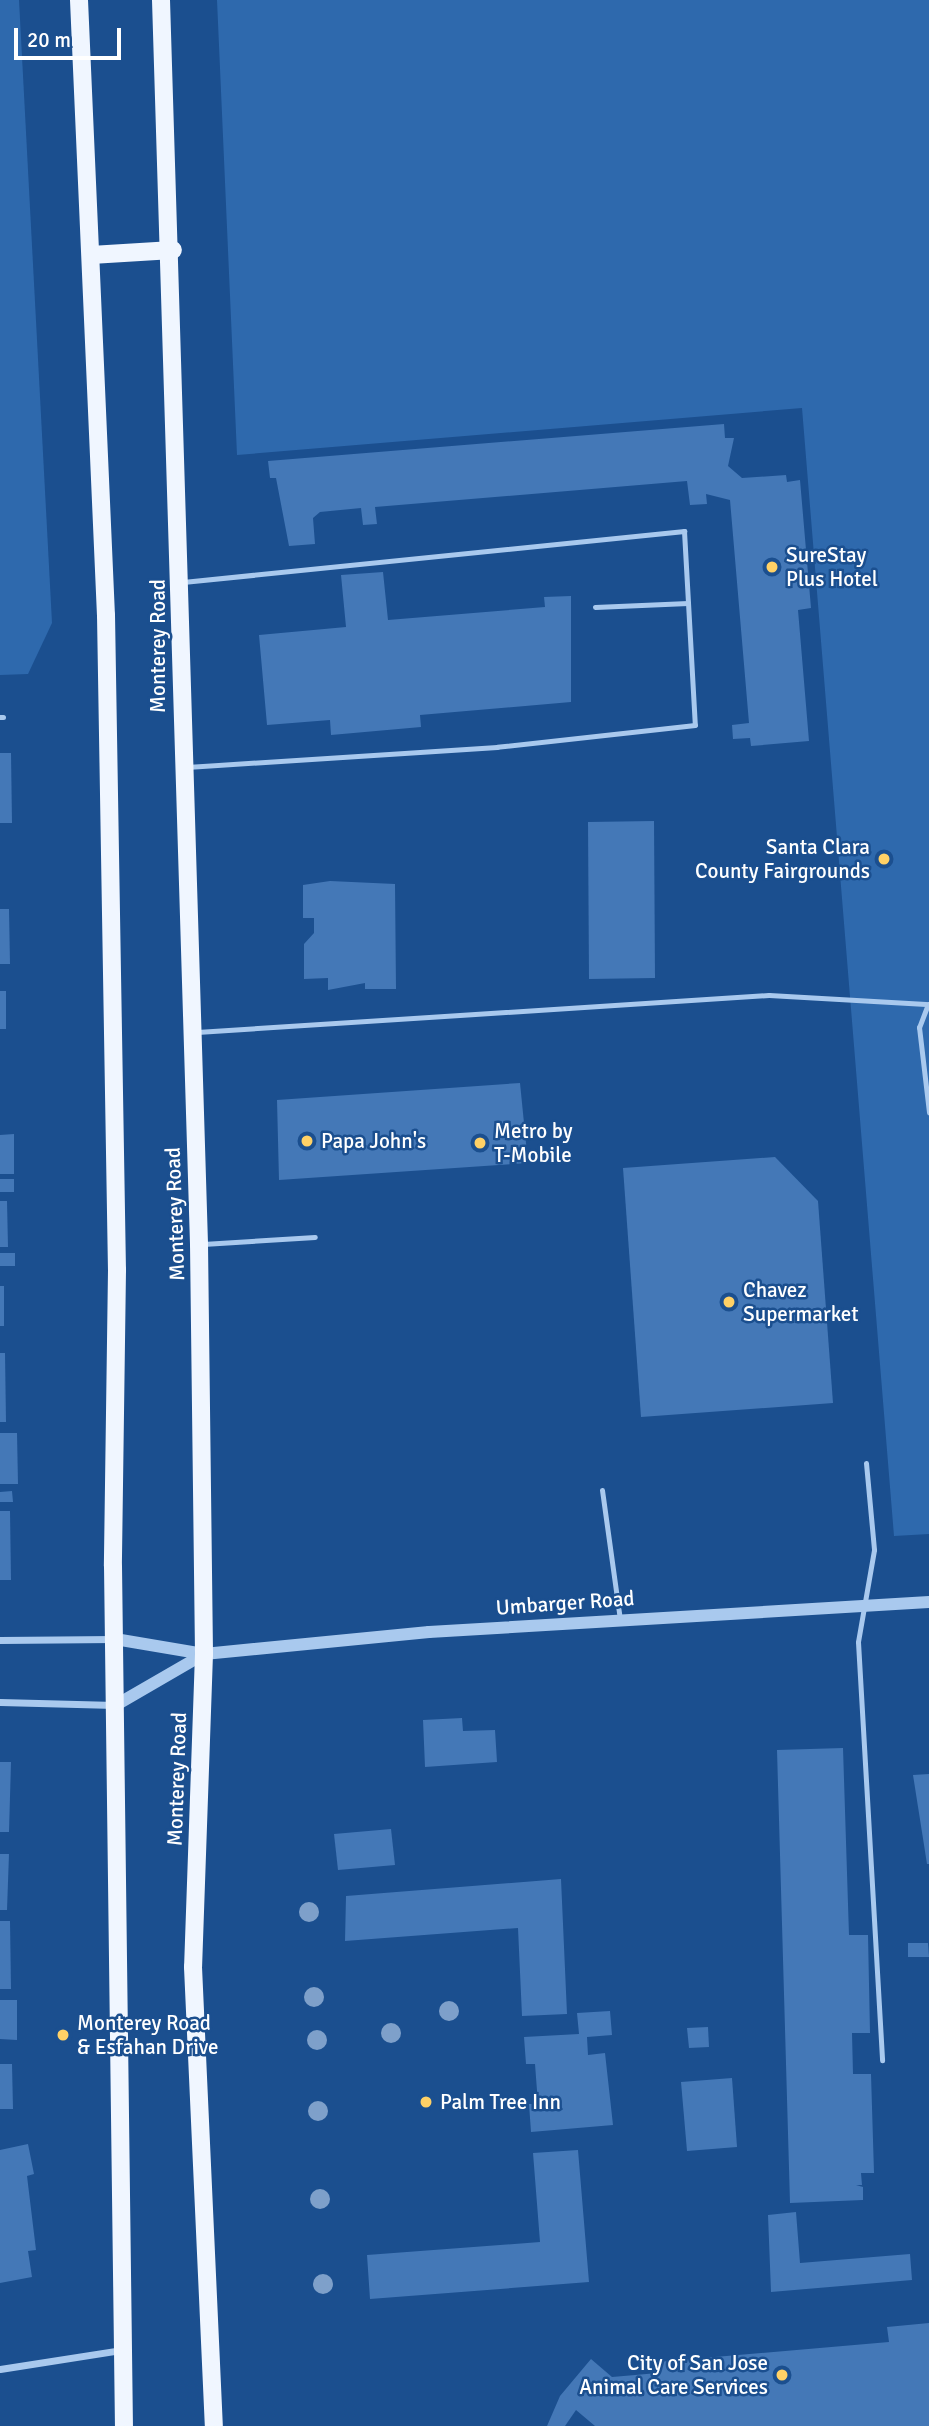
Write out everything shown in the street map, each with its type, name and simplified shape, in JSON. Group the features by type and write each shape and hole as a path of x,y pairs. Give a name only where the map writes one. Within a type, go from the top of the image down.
{"main road":[{"path":"79,0 106,615 117,1270 115,1639 121,2350 124,2426"},
{"name":"Monterey Road","path":"161,0 173,250 180,583 180,768 199,1244 204,1654 193,1967 214,2426"},
{"path":"91,255 173,250"}],"street":[{"name":"Umbarger Road","path":"204,1654 620,1619 929,1602"},
{"path":"0,1640 115,1639 204,1654"},
{"path":"0,1702 116,1705 204,1654"},
{"path":"0,2369 121,2350"}],"lane":[{"path":"180,583 684,531 695,724 497,747 180,768"},
{"path":"595,607 688,603"},
{"path":"191,1032 769,995 927,1004 919,1027 929,1112"},
{"path":"199,1244 315,1237"},
{"path":"866,1463 874,1550 858,1642 882,2060"},
{"path":"602,1490 620,1619"}],"shaded area":[{"path":"0,0 19,0 52,623 28,674 0,675"},
{"name":"Santa Clara County Fairgrounds","path":"217,0 929,0 929,1534 894,1536 802,408 237,455"}],"building":[{"name":"SureStay Plus Hotel","path":"724,424 725,438 734,438 728,466 742,478 786,475 787,482 800,480 811,608 798,610 809,741 751,746 750,738 733,739 732,725 749,723 730,500 706,494 707,504 690,505 687,481 375,507 377,524 363,525 361,508 320,512 313,518 315,544 289,546 276,478 270,478 268,461"},
{"path":"383,572 388,620 545,607 544,597 571,596 571,702 420,715 421,727 331,735 330,720 267,725 259,635 346,627 341,575"},
{"path":"0,753 11,753 12,823 0,823"},
{"path":"654,821 655,978 589,979 588,822"},
{"path":"330,881 395,884 396,989 365,989 365,983 328,990 328,978 304,979 304,944 314,933 314,918 303,918 303,885"},
{"path":"0,909 9,909 10,964 0,964"},
{"path":"0,991 6,991 6,1029 0,1029"},
{"path":"520,1083 528,1163 279,1180 277,1100"},
{"path":"14,1134 14,1174 0,1174 0,1135"},
{"name":"Chavez Supermarket","path":"775,1157 818,1201 833,1403 641,1417 623,1168"},
{"path":"0,1179 14,1179 14,1192 0,1192"},
{"path":"0,1201 7,1201 8,1247 0,1247"},
{"path":"0,1253 15,1253 15,1266 0,1266"},
{"path":"0,1286 4,1286 4,1326 0,1326"},
{"path":"0,1353 5,1353 6,1422 0,1422"},
{"path":"0,1433 17,1433 18,1484 0,1484"},
{"path":"12,1491 13,1502 0,1502 0,1492"},
{"path":"0,1511 10,1511 11,1580 0,1580"},
{"path":"462,1718 463,1731 495,1730 497,1762 425,1767 423,1720"},
{"path":"843,1748 849,1935 868,1935 870,2033 852,2033 853,2074 871,2074 874,2173 861,2173 862,2185 856,2185 863,2187 863,2200 790,2203 777,1750"},
{"path":"0,1762 11,1762 9,1832 0,1832"},
{"path":"929,1774 929,1864 927,1864 913,1775"},
{"path":"391,1829 395,1865 338,1870 334,1834"},
{"path":"0,1854 9,1854 7,1910 0,1910"},
{"path":"561,1879 567,2014 522,2016 518,1928 345,1941 346,1896"},
{"path":"0,1921 10,1921 11,1989 0,1989"},
{"path":"908,1943 928,1943 929,1957 908,1957"},
{"path":"0,2000 17,2000 17,2040 0,2039"},
{"path":"610,2011 612,2035 587,2037 588,2055 605,2053 613,2125 531,2132 529,2104 538,2104 535,2064 526,2064 524,2037 579,2034 577,2013"},
{"path":"708,2027 709,2047 689,2048 687,2028"},
{"path":"0,2064 12,2064 13,2109 0,2109"},
{"path":"732,2078 737,2147 687,2151 681,2082"},
{"path":"28,2144 34,2174 27,2176 36,2250 28,2251 32,2277 0,2283 0,2150"},
{"path":"578,2150 589,2282 370,2299 367,2255 540,2242 533,2153"},
{"path":"796,2212 800,2263 910,2254 912,2280 771,2292 768,2215"},
{"name":"City of San Jose Animal Care Services","path":"929,2323 929,2426 595,2426 576,2410 565,2426 547,2426 560,2396 591,2359 612,2377 658,2373 657,2362 889,2342 887,2327"}],"place":[{"name":"SureStay Plus Hotel","path":"772,567"},
{"name":"Santa Clara County Fairgrounds","path":"884,859"},
{"name":"Papa John's","path":"307,1141"},
{"name":"Metro by T-Mobile","path":"480,1143"},
{"name":"Chavez Supermarket","path":"729,1302"},
{"name":"Monterey Road & Esfahan Drive","path":"63,2035"},
{"name":"Palm Tree Inn","path":"426,2102"},
{"name":"City of San Jose Animal Care Services","path":"782,2375"}]}
